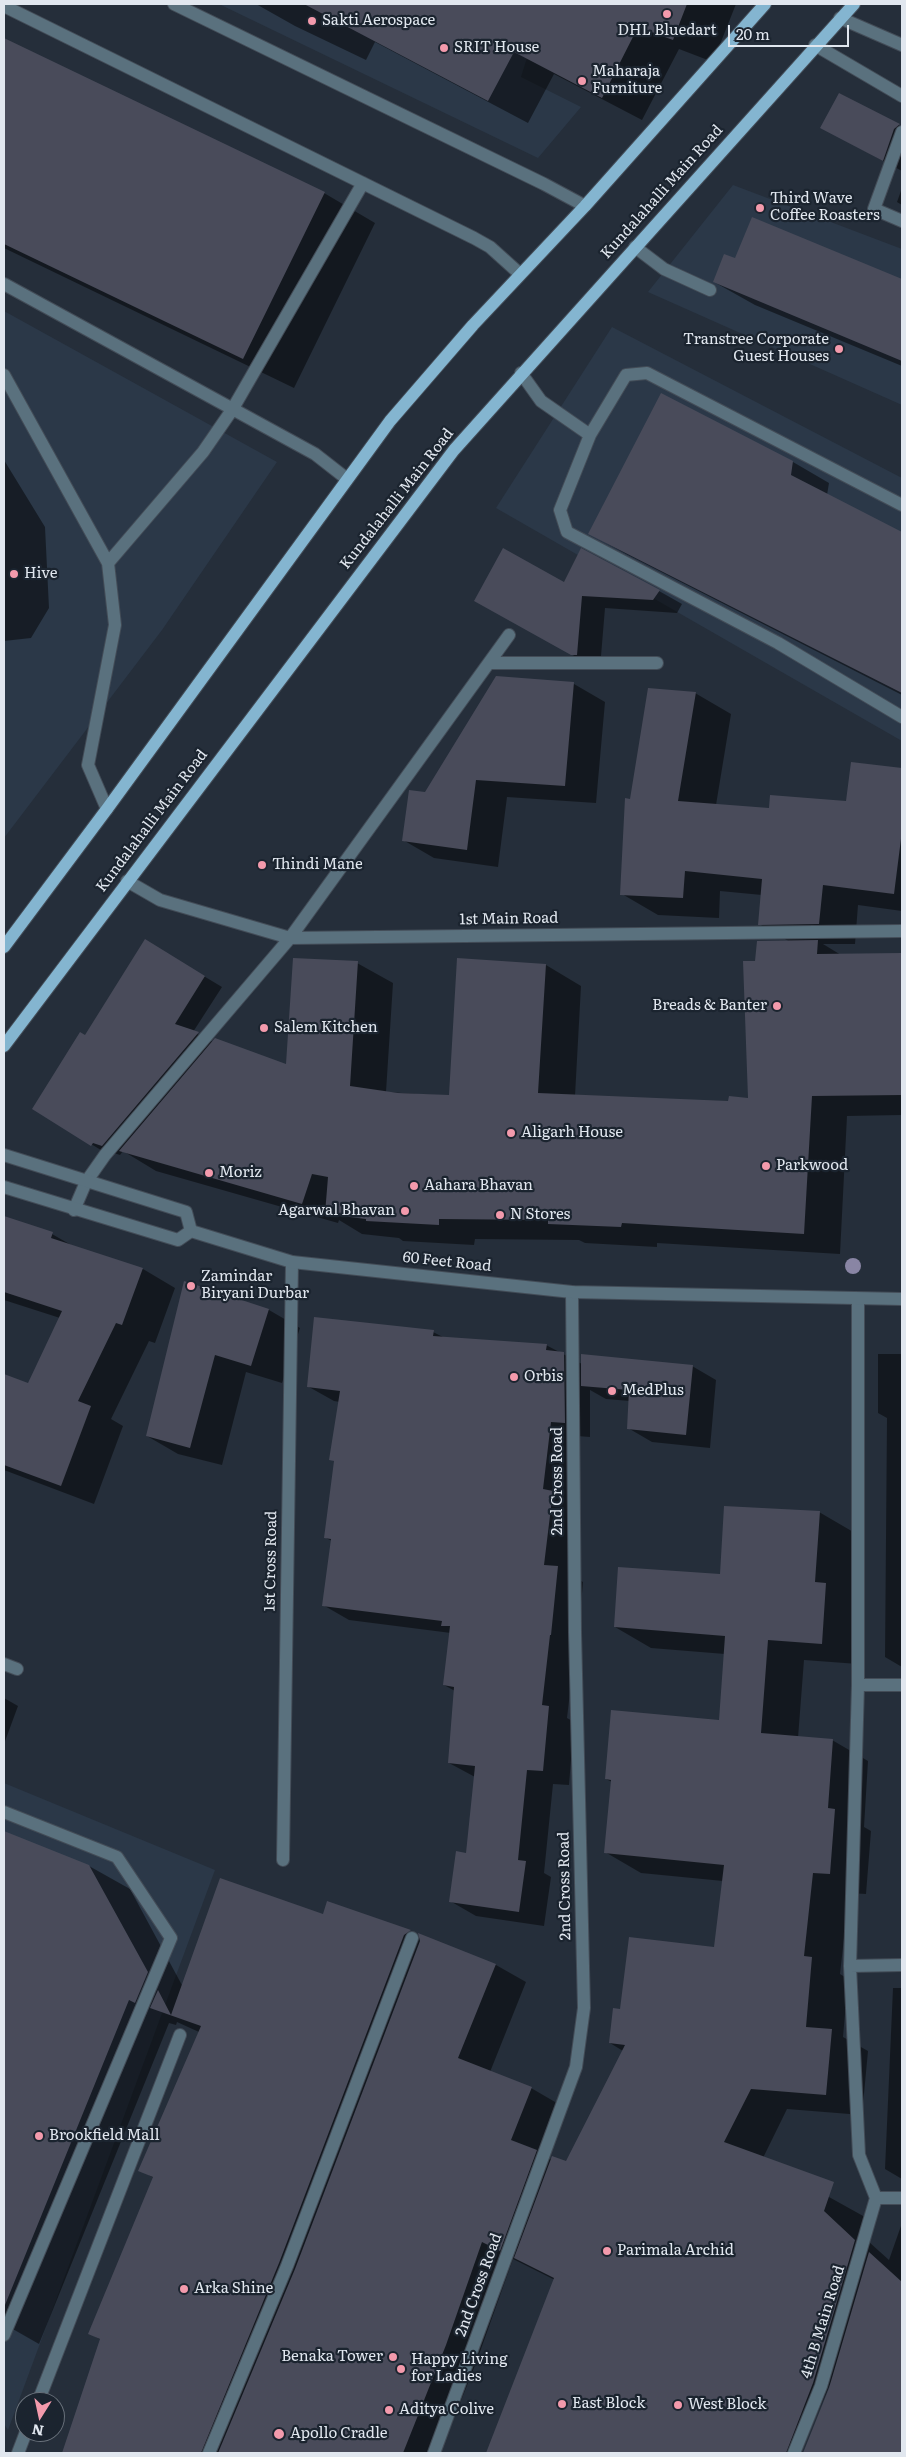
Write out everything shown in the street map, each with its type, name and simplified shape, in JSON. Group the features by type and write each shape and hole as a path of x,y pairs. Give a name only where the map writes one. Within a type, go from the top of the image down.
{"main road":[{"path":"4,947 107,809 346,478 390,421 520,274 585,206 765,4"},
{"name":"Kundalahalli Main Road","path":"4,1046 127,880 454,450 815,45 854,4"}],"street":[{"path":"174,4 535,179 585,206"},
{"path":"4,6 474,238 490,247 520,274"},
{"path":"840,18 902,45"},
{"path":"815,45 902,96"},
{"path":"902,132 874,209 902,221"},
{"path":"108,563 203,452 232,410 363,182"},
{"path":"635,247 664,269 710,290"},
{"path":"4,284 315,454 346,478"},
{"path":"521,373 541,401 590,435"},
{"path":"902,505 647,373 626,375 590,435 560,510 567,532 778,643 902,717"},
{"path":"4,375 108,563 115,625 88,765 107,809"},
{"path":"74,1210 86,1182 105,1155 290,938 509,635"},
{"path":"489,662 657,663"},
{"name":"1st Main Road","path":"127,880 160,900 290,938 902,931"},
{"path":"4,1155 186,1212 191,1231 178,1240 74,1210 4,1187"},
{"name":"60 Feet Road","path":"191,1231 292,1262 572,1292 902,1300"},
{"name":"1st Cross Road","path":"283,1860 292,1262"},
{"name":"2nd Cross Road","path":"434,2453 576,2067 584,2008 575,1632 572,1292"},
{"path":"858,1299 858,1686 850,1966 859,2155 876,2198 902,2198"},
{"path":"4,1664 17,1669"},
{"path":"858,1686 902,1685"},
{"path":"4,1812 117,1857 171,1938 4,2335"},
{"path":"209,2453 287,2266 412,1938"},
{"path":"850,1966 902,1965"},
{"path":"42,2392 180,2035"},
{"name":"4th B Main Road","path":"794,2453 821,2386 876,2198"}],"shaded area":[{"path":"219,4 544,4 521,77 581,107 538,158"},
{"name":"Transtree Corporate Guest Houses","path":"733,185 902,249 902,405 648,292"},
{"path":"4,311 277,462 162,630 4,838"},
{"path":"612,327 902,478 902,741 496,508"},
{"path":"4,1783 215,1870 22,2392 15,2392 15,2411 8,2430 4,2424"}],"building":[{"path":"304,4 687,4 673,40 638,27 602,98 514,52 488,101"},
{"path":"4,38 325,192 243,359 4,244"},
{"path":"839,93 900,124 894,129 883,161 820,128"},
{"path":"752,217 902,279 902,361 713,282 724,254 735,258"},
{"path":"661,393 793,461 791,475 902,532 902,693 588,534"},
{"path":"503,548 564,582 581,548 660,590 653,600 582,596 577,655 571,655 474,601"},
{"path":"496,676 574,682 565,786 476,780 467,850 402,841 409,790 425,792"},
{"path":"648,688 696,692 678,801 769,808 770,795 846,801 851,762 902,768 902,831 894,894 823,885 819,924 758,925 762,879 685,871 683,898 620,895 625,798 630,799"},
{"path":"145,939 205,976 175,1024 199,1032 102,1146 93,1143 91,1146 32,1109 80,1032 85,1035"},
{"path":"818,940 817,954 902,953 902,1095 812,1096 804,1234 622,1223 621,1227 548,1224 548,1220 439,1219 439,1225 366,1221 366,1219 325,1214 328,1177 312,1174 302,1204 119,1151 215,1038 286,1064 293,958 358,961 350,1086 398,1093 449,1095 457,958 546,964 538,1093 728,1101 729,1096 748,1098 743,961 755,961 757,941"},
{"path":"4,1216 53,1232 51,1238 143,1268 122,1325 116,1323 78,1401 91,1406 61,1486 4,1465 4,1374 28,1383 62,1311 4,1292"},
{"path":"184,1281 269,1309 251,1366 215,1355 190,1448 146,1436"},
{"path":"314,1317 434,1330 433,1336 547,1344 546,1350 564,1352 565,1423 551,1422 543,1489 553,1491 544,1565 558,1566 542,1705 549,1706 543,1771 527,1770 518,1860 526,1861 519,1912 449,1902 456,1851 466,1853 475,1766 448,1763 454,1687 443,1685 450,1626 441,1626 442,1621 322,1606 331,1539 324,1538 334,1461 329,1460 340,1391 307,1387"},
{"path":"581,1354 693,1365 686,1435 627,1429 629,1390 581,1386"},
{"path":"724,1506 820,1511 815,1582 826,1583 822,1644 768,1640 761,1733 833,1739 828,1808 835,1809 830,1874 813,1873 804,1956 812,1957 806,2027 832,2029 826,2095 751,2089 724,2142 834,2182 824,2211 855,2240 813,2383 786,2453 486,2453 554,2278 514,2258 552,2156 566,2161 625,2045 609,2043 613,2008 620,2009 629,1937 714,1947 724,1865 604,1853 611,1780 605,1779 611,1710 719,1720 725,1636 614,1627 618,1567 720,1574"},
{"name":"Brookfield Mall","path":"4,1831 89,1865 148,1972 135,2003 129,2000 5,2305"},
{"path":"220,1878 323,1914 327,1901 411,1930 404,1935 279,2263 201,2453 62,2453 100,2339 88,2334 153,2177 138,2171 201,2026 150,2008 158,1990 171,2015"},
{"path":"418,1933 496,1964 458,2058 532,2087 511,2140 537,2150 500,2251 482,2242 446,2345 403,2453 218,2453 295,2269 420,1941"},
{"path":"869,2252 902,2282 902,2453 803,2453 829,2388"}],"place":[{"name":"DHL Bluedart","path":"667,14"},
{"name":"Sakti Aerospace","path":"312,21"},
{"name":"SRIT House","path":"444,48"},
{"name":"Maharaja Furniture","path":"582,81"},
{"name":"Third Wave Coffee Roasters","path":"760,208"},
{"name":"Transtree Corporate Guest Houses","path":"839,349"},
{"name":"Hive","path":"14,574"},
{"name":"Thindi Mane","path":"262,865"},
{"name":"Breads & Banter","path":"777,1006"},
{"name":"Salem Kitchen","path":"264,1028"},
{"name":"Aligarh House","path":"511,1133"},
{"name":"Parkwood","path":"766,1166"},
{"name":"Moriz","path":"209,1173"},
{"name":"Aahara Bhavan","path":"414,1186"},
{"name":"Agarwal Bhavan","path":"405,1211"},
{"name":"N Stores","path":"500,1215"},
{"name":"Zamindar Biryani Durbar","path":"191,1286"},
{"name":"Orbis","path":"514,1377"},
{"name":"MedPlus","path":"612,1391"},
{"name":"Brookfield Mall","path":"39,2136"},
{"name":"Parimala Archid","path":"607,2251"},
{"name":"Arka Shine","path":"184,2289"},
{"name":"Benaka Tower","path":"393,2357"},
{"name":"Happy Living for Ladies","path":"401,2369"},
{"name":"East Block","path":"562,2404"},
{"name":"West Block","path":"678,2405"},
{"name":"Aditya Colive","path":"389,2410"},
{"name":"Apollo Cradle","path":"279,2434"}]}
